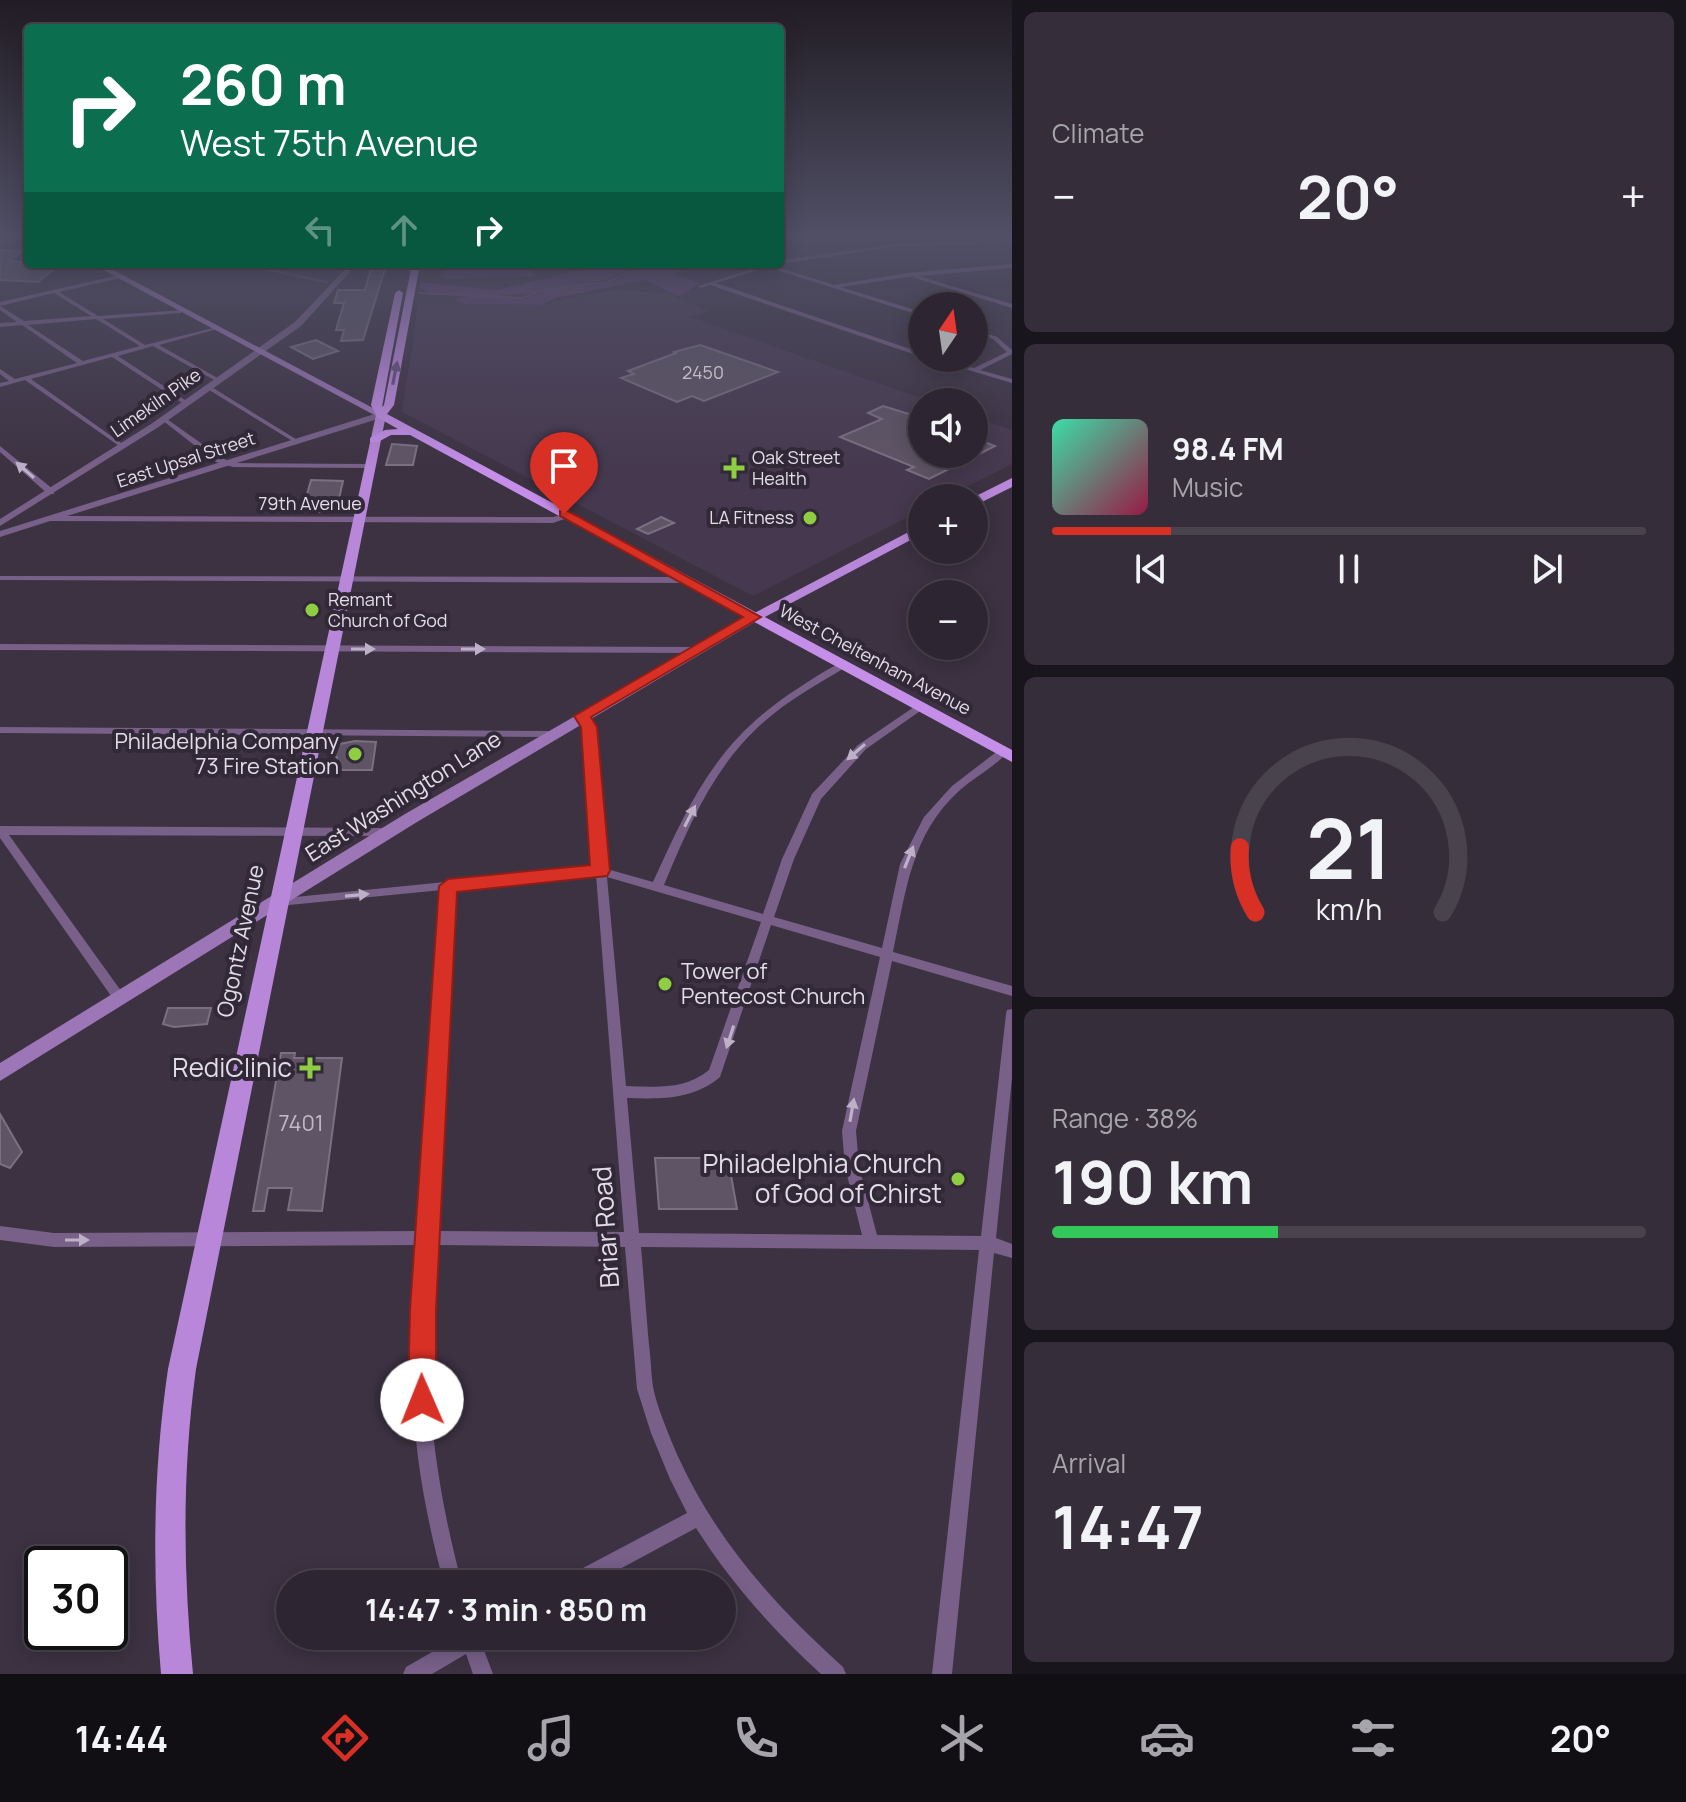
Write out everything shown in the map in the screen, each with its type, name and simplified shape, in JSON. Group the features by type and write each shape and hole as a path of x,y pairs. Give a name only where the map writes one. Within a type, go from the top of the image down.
{"highway":[{"name":"Ogontz Avenue","path":"395,312 376,405 381,415 389,405 407,312"},
{"name":"West Cheltenham Avenue","path":"381,415 1008,754"},
{"path":"374,440 389,432 414,433"}],"main road":[{"path":"183,312 381,415"},
{"name":"Ogontz Avenue","path":"177,1674 169,1557 173,1447 182,1369 381,415"},
{"path":"988,495 1012,482"},
{"path":"754,617 908,536"},
{"name":"East Washington Lane","path":"0,1073 550,734 754,617"}],"street":[{"path":"8,312 82,363"},
{"path":"88,312 145,347"},
{"path":"0,325 168,312"},
{"name":"Limekiln Pike","path":"0,523 164,419 309,312"},
{"path":"796,312 908,350"},
{"path":"0,385 215,328"},
{"path":"988,336 1011,352 988,364"},
{"path":"154,344 218,380"},
{"path":"113,355 186,403"},
{"path":"0,371 13,381"},
{"path":"983,372 1012,381"},
{"path":"26,378 122,446"},
{"path":"208,387 296,441"},
{"name":"East Upsal Street","path":"0,534 381,415"},
{"path":"164,419 226,463 369,466"},
{"path":"0,448 51,492"},
{"path":"0,517 19,512"},
{"name":"79th Avenue","path":"52,519 553,520 568,516"},
{"path":"0,578 686,580"},
{"path":"0,647 696,650"},
{"path":"657,887 687,820 725,757 769,714 843,665"},
{"path":"619,1092 676,1092 706,1083 715,1073 788,859 816,797 862,747 920,707"},
{"name":"Briar Road","path":"582,716 589,727 645,1389 663,1448 698,1517 745,1586 782,1626 836,1674"},
{"path":"0,730 550,734"},
{"path":"871,1241 852,1167 849,1131 900,883 919,833 929,817 956,788 1008,754"},
{"path":"0,830 388,832"},
{"path":"0,830 120,999"},
{"path":"279,902 600,871 1012,991"},
{"path":"448,886 421,1376 424,1449 438,1529 449,1570"},
{"path":"942,1674 1012,1014"},
{"path":"0,1233 54,1240 427,1238 987,1243 1012,1251"},
{"path":"599,1570 698,1517"},
{"path":"413,1674 453,1650"},
{"path":"476,1650 483,1674"}],"shaded area":[{"path":"417,312 705,312 690,317 908,394 908,468 988,468 988,422 1012,430 1012,464 973,484 908,484 908,517 753,596 402,412"}],"building":[{"path":"341,312 372,312 363,340 341,341 344,330 336,330"},
{"path":"316,340 338,351 313,359 291,347"},
{"path":"700,345 778,372 704,401 692,396 677,402 621,378 634,374 628,371"},
{"path":"883,406 908,414 908,465 840,437 882,419 868,413"},
{"path":"392,444 417,446 413,465 386,465"},
{"path":"912,468 951,468 929,479 907,470"},
{"path":"311,480 343,481 336,512 317,512 320,505 304,505"},
{"path":"661,517 674,523 648,534 637,529"},
{"name":"Philadelphia Company 73 Fire Station","path":"376,742 372,770 335,770 337,757 333,755 340,744"},
{"path":"168,1008 211,1008 207,1024 174,1027 163,1024"},
{"path":"281,1053 295,1053 294,1058 342,1058 322,1211 288,1210 292,1188 268,1188 264,1211 253,1211"},
{"path":"0,1114 22,1152 10,1168 0,1164"},
{"path":"655,1158 728,1158 737,1209 659,1209"}],"place":[{"name":"Oak Street Health","path":"734,468"},
{"name":"LA Fitness","path":"810,518"},
{"name":"Remant Church of God","path":"312,610"},
{"name":"Philadelphia Company 73 Fire Station","path":"355,754"},
{"name":"Tower of Pentecost Church","path":"665,984"},
{"name":"RediClinic","path":"310,1068"},
{"name":"Philadelphia Church of God of Chirst","path":"958,1179"}],"route":[{"path":"422,1400 423,1310 448,886 600,871 589,727 582,716 754,617 564,514"}]}
